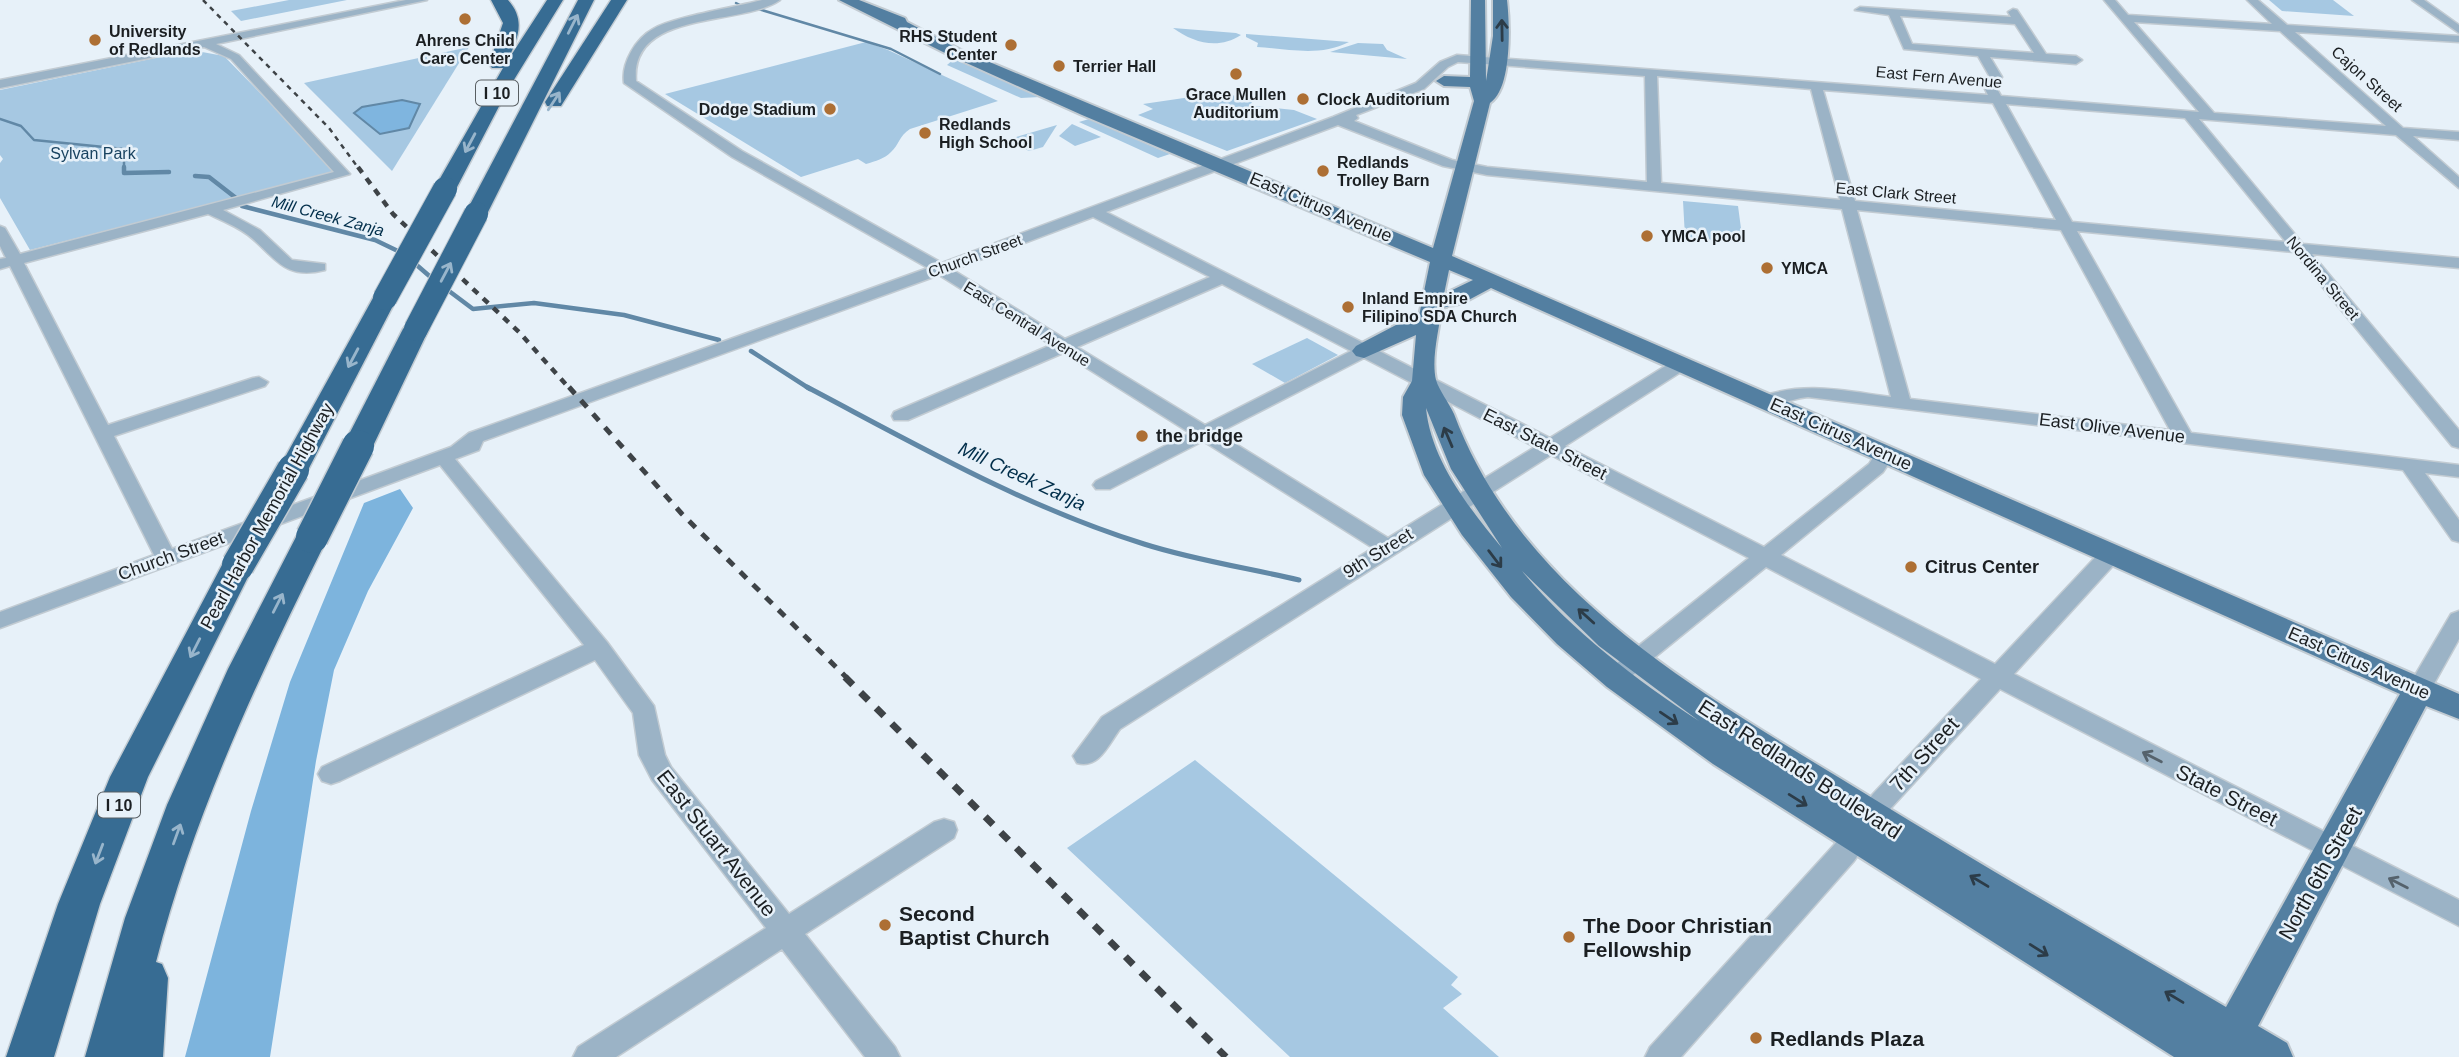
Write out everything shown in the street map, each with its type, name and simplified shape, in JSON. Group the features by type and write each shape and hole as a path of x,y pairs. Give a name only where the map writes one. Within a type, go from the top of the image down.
{"highway":[{"path":"498,91 494,77 513,25 513,15 499,0"},
{"name":"Pearl Harbor Memorial Highway","path":"30,1057 79,904 129,777 238,565 293,470 498,91 555,0"},
{"name":"I 10","path":"109,1057 153,898 197,778 253,650 586,0"},
{"path":"509,150 534,133 619,0"},
{"path":"139,1057 153,898"}],"main road":[{"name":"East Citrus Avenue","path":"846,0 945,48 1491,280 2459,707"},
{"path":"1424,381 1430,316 1482,100 1478,92 1478,0"},
{"path":"1482,100 1491,95 1499,60 1503,37 1500,0"},
{"path":"1444,81 1478,82"},
{"path":"1364,351 1491,280"},
{"name":"East Redlands Boulevard","path":"1424,381 1434,393 1465,498 1500,567 1525,593 1626,669 1685,696 1863,826 2221,1049 2272,1057"},
{"name":"North 6th Street","path":"2221,1049 2333,850 2419,689"}],"street":[{"path":"0,84 422,0"},
{"name":"East Central Avenue","path":"775,0 658,30 640,44 629,77 630,83 737,154 940,270 1387,547"},
{"path":"2109,0 2210,116"},
{"name":"Cajon Street","path":"2252,0 2459,184"},
{"path":"2417,0 2459,30"},
{"path":"1860,10 1973,22 2016,17 2043,58"},
{"path":"1893,12 1908,47 2076,60"},
{"path":"2125,18 2459,39"},
{"path":"104,63 209,45 260,33"},
{"path":"8,262 343,174 235,57 209,45"},
{"path":"1982,53 1996,77 1990,85 1997,99 2183,436"},
{"path":"1338,120 1427,90 1444,81 1452,67 1477,60"},
{"path":"1338,120 1351,112 1426,83 1439,66 1448,61 1477,60"},
{"name":"East Fern Avenue","path":"1477,60 2459,136"},
{"path":"1651,72 1654,187"},
{"path":"1816,85 1902,403"},
{"name":"Nordina Street","path":"2188,114 2459,442"},
{"name":"Church Street","path":"0,620 451,452 483,444 585,407 719,356 729,348 1338,120"},
{"name":"East Clark Street","path":"1338,120 1466,168 2459,263"},
{"path":"211,210 257,235 282,263 299,268 319,267"},
{"name":"East State Street","path":"1095,212 1995,676"},
{"path":"0,230 8,262 103,433 166,558"},
{"path":"901,416 1222,278"},
{"path":"1103,485 1364,351"},
{"name":"9th Street","path":"1086,756 1111,723 1681,364"},
{"path":"103,433 259,382"},
{"name":"East Olive Avenue","path":"1766,401 1797,392 2459,471"},
{"name":"East Stuart Avenue","path":"451,452 645,712 652,755 660,773 884,1057"},
{"path":"1626,669 1876,468 1885,454"},
{"path":"2410,466 2459,535"},
{"name":"7th Street","path":"1661,1057 1995,676 2112,554"},
{"path":"2419,689 2459,619"},
{"path":"331,774 599,648"},
{"name":"State Street","path":"1995,676 2459,914"},
{"path":"589,1057 944,830"}],"green space":[{"path":"289,0 347,0 241,21 231,11"},
{"path":"2269,0 2333,0 2354,16 2282,11"},
{"path":"1173,28 1241,35 1224,42 1206,43 1189,38"},
{"path":"1246,34 1349,42 1316,51 1293,50 1257,47 1258,43 1246,37"},
{"name":"Dodge Stadium","path":"866,42 998,101 910,129 891,152 876,161 866,164 858,159 801,177 665,94"},
{"path":"1358,43 1383,44 1387,50 1407,59 1330,52"},
{"path":"469,47 392,171 304,83"},
{"name":"Sylvan Park","path":"202,52 224,56 337,172 30,250 0,198 0,163 3,159 0,155 0,90 175,54"},
{"path":"954,59 1040,97 1021,98 947,65"},
{"path":"1218,93 1254,99 1251,104 1254,106 1294,110 1317,119 1227,151 1138,115 1153,109 1143,104"},
{"path":"1089,119 1170,154 1158,158 1079,122"},
{"path":"1072,124 1101,137 1075,146 1059,136"},
{"path":"1057,125 1043,147 1029,151 1006,140"},
{"path":"1683,201 1738,206 1742,236 1733,236 1740,243 1685,237"},
{"path":"1307,338 1338,355 1285,383 1252,364"},
{"path":"1195,760 1458,977 1451,985 1462,994 1443,1008 1499,1057 1290,1057 1067,848"}],"shaded area":[{"path":"402,100 420,104 409,128 380,134 354,113 362,107"},
{"path":"400,489 413,508 368,591 334,670 316,761 270,1057 185,1057 251,811 290,682 364,503"}],"waterway":[{"path":"736,3 740,5"},
{"path":"755,8 891,49 940,74"},
{"name":"Mill Creek Zanja","path":"0,119 21,126 34,140 124,149 124,173 169,172"},
{"name":"Mill Creek Zanja","path":"195,176 209,177 236,198"},
{"name":"Mill Creek Zanja","path":"242,206 375,240 402,253"},
{"name":"Mill Creek Zanja","path":"412,261 434,280"},
{"name":"Mill Creek Zanja","path":"445,288 473,309 534,303 624,315 719,340"},
{"name":"Mill Creek Zanja","path":"751,351 810,389"},
{"name":"Mill Creek Zanja","path":"807,387 972,473 1100,529 1182,555 1299,580"}],"railway":[{"path":"203,0 329,128 359,169"},
{"path":"358,167 393,214 519,332 570,389"},
{"path":"569,387 682,514 847,678"},
{"path":"845,677 1226,1057"}],"place":[{"name":"Ahrens Child Care Center","path":"465,19"},
{"name":"University of Redlands","path":"95,40"},
{"name":"RHS Student Center","path":"1011,45"},
{"name":"Terrier Hall","path":"1059,66"},
{"name":"Grace Mullen Auditorium","path":"1236,74"},
{"name":"Clock Auditorium","path":"1303,99"},
{"name":"Dodge Stadium","path":"830,109"},
{"name":"Redlands High School","path":"925,133"},
{"name":"Redlands Trolley Barn","path":"1323,171"},
{"name":"YMCA pool","path":"1647,236"},
{"name":"YMCA","path":"1767,268"},
{"name":"Inland Empire Filipino SDA Church","path":"1348,307"},
{"name":"the bridge","path":"1142,436"},
{"name":"Citrus Center","path":"1911,567"},
{"name":"Second Baptist Church","path":"885,925"},
{"name":"The Door Christian Fellowship","path":"1569,937"},
{"name":"Redlands Plaza","path":"1756,1038"}]}
